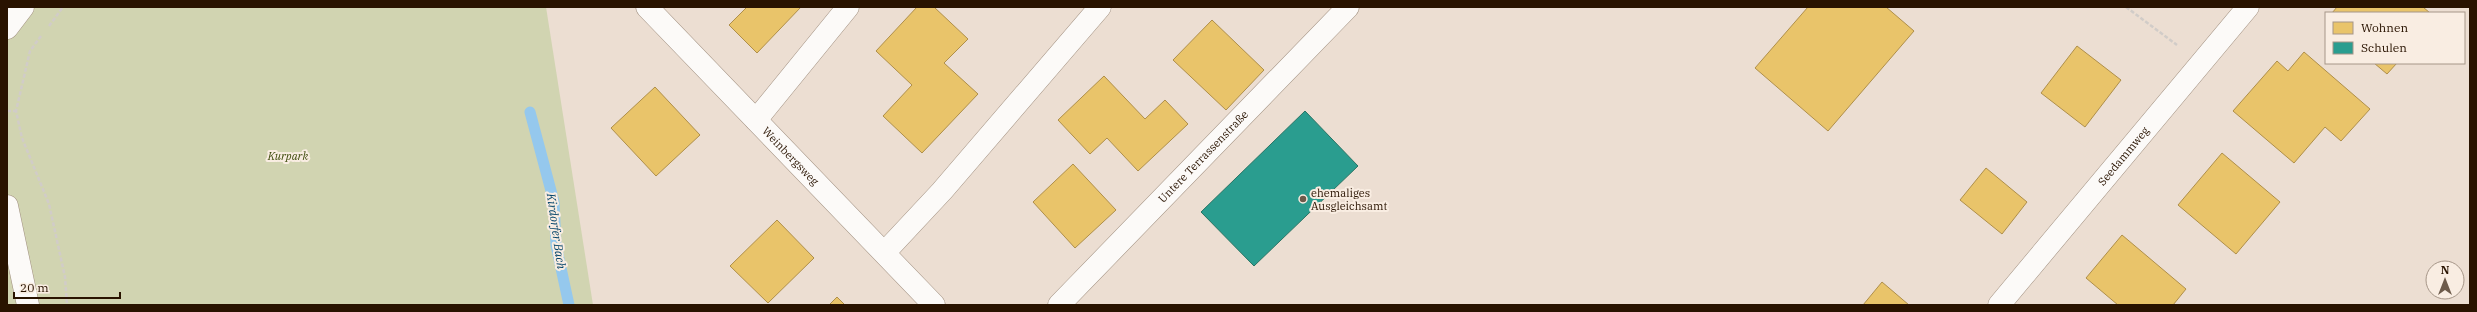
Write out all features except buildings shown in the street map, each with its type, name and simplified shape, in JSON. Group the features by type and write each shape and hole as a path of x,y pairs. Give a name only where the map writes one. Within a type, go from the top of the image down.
{"street":[{"path":"7,28 23,7"},
{"name":"Weinbergsweg","path":"647,7 885,252 934,305"},
{"path":"756,120 848,7"},
{"path":"885,252 942,191 1100,7"},
{"name":"Untere Terrassenstraße","path":"1059,305 1348,7"},
{"name":"Seedammweg","path":"1999,305 2248,7"},
{"path":"7,206 28,305"}],"path":[{"path":"62,7 30,51 16,111 22,138 49,204 65,277 67,305"},
{"path":"2126,7 2179,47 2200,66"},
{"path":"7,111 16,111"}],"green space":[{"name":"Kurpark","path":"7,7 546,7 593,305 7,305"}],"waterway":[{"name":"Kirdorfer Bach","path":"530,112 554,202 556,245 569,305"}],"place":[{"name":"ehemaliges Ausgleichsamt","path":"1303,199"}]}
